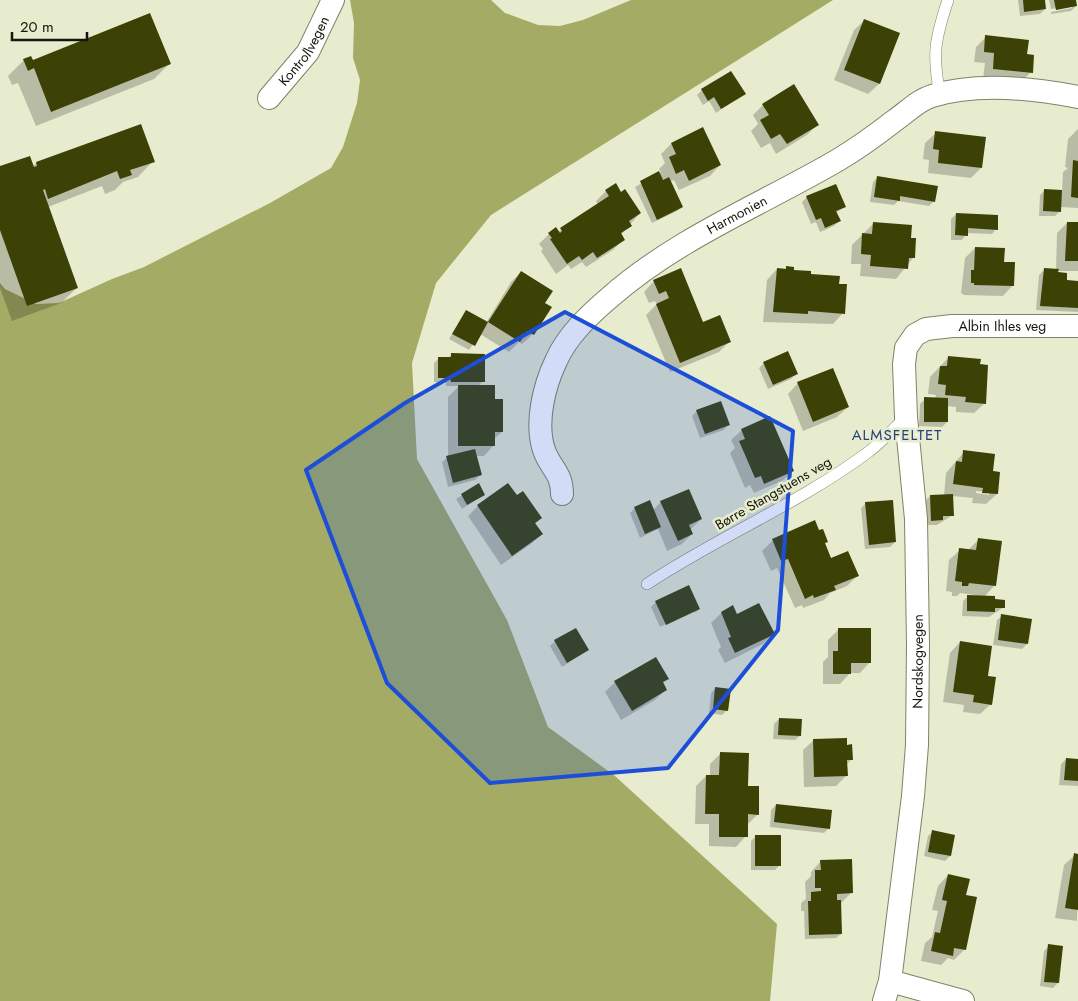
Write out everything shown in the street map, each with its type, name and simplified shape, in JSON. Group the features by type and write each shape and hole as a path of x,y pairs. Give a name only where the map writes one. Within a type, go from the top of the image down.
{"street":[{"name":"Kontrollvegen","path":"269,98 308,52 333,0"},
{"name":"Harmonien","path":"562,494 562,482 544,451 540,432 542,412 555,362 563,348 588,316 634,276 694,236 838,160 877,134 919,102 931,96 955,90 979,88 1037,91 1078,97"},
{"name":"Albin Ihles veg","path":"926,329 952,326 1078,326"},
{"name":"Nordskogvegen","path":"887,991 913,796 917,745 916,519 906,417 904,364 906,348 915,335 926,329"},
{"path":"887,991 963,1001"}],"lane":[{"path":"940,95 934,53 938,29 948,0"},
{"name":"Børre Stangstuens veg","path":"647,584 680,562 832,476 868,452 906,417"}],"highlighted area":[{"path":"565,312 793,431 778,630 668,768 490,783 387,683 306,470 405,403"}],"green space":[{"path":"350,0 491,0 505,13 538,25 560,26 583,20 631,0 833,0 491,215 436,283 412,363 417,459 507,620 548,727 615,776 777,924 770,1001 0,1001 0,283 5,289 36,304 59,303 144,267 270,203 331,168 343,147 357,103 360,80 353,58 354,23"}],"building":[{"path":"1023,0 1045,0 1046,9 1024,12"},
{"path":"1054,0 1076,0 1077,6 1056,10"},
{"path":"150,13 171,64 51,112 34,68 28,71 23,59 31,56 33,60"},
{"path":"864,19 900,33 880,84 844,70"},
{"path":"985,35 1029,40 1027,54 1034,55 1033,73 993,69 994,53 984,52"},
{"path":"731,71 746,94 721,109 714,97 708,101 701,89"},
{"path":"794,84 819,125 787,144 780,134 771,139 760,120 769,115 762,104"},
{"path":"141,124 155,162 130,170 132,175 120,179 117,171 48,199 45,189 43,190 78,288 27,306 0,230 0,166 30,156 34,167 37,166 36,162"},
{"path":"703,127 721,165 689,181 684,170 676,174 669,157 676,154 671,143"},
{"path":"935,131 986,137 982,168 938,163 939,150 933,149"},
{"path":"1073,160 1078,161 1078,198 1071,197"},
{"path":"659,171 663,180 669,177 683,207 657,220 640,181"},
{"path":"877,176 938,186 935,202 900,196 900,201 874,197"},
{"path":"616,183 621,192 625,189 641,213 629,221 632,226 621,233 625,240 597,258 593,252 582,260 579,256 567,264 548,233 556,227 560,233 562,231 560,228 609,196 605,190"},
{"path":"836,184 846,207 836,211 841,221 825,228 821,218 816,220 806,196"},
{"path":"1044,189 1062,190 1061,212 1043,211"},
{"path":"956,213 998,215 998,230 968,228 968,236 955,235"},
{"path":"873,222 912,225 911,238 916,238 915,258 909,258 908,269 870,266 871,255 861,254 862,233 872,234"},
{"path":"1067,222 1078,222 1078,261 1065,261"},
{"path":"975,247 1005,248 1004,262 1015,262 1014,286 974,285 974,283 971,283 971,270 974,270"},
{"path":"786,266 794,267 794,270 811,271 811,274 840,276 839,284 847,284 845,314 808,311 808,314 773,312 777,268 786,269"},
{"path":"681,268 703,322 720,315 731,342 680,363 656,304 669,298 666,291 659,294 653,280"},
{"path":"1044,268 1059,269 1058,272 1067,273 1067,280 1078,281 1078,308 1040,306"},
{"path":"521,271 553,291 545,303 552,307 534,335 527,331 520,342 488,322"},
{"path":"466,310 488,322 475,346 452,334"},
{"path":"788,351 798,374 773,385 763,362"},
{"path":"451,353 485,354 485,382 451,382 450,378 438,378 438,357 451,357"},
{"path":"948,356 981,359 980,364 988,365 986,404 965,402 966,397 945,395 946,385 938,384 940,366 947,366"},
{"path":"833,368 849,407 813,422 797,382"},
{"path":"458,385 495,385 495,399 503,399 503,432 495,432 495,446 458,446"},
{"path":"924,397 948,398 948,422 924,422"},
{"path":"721,401 730,425 705,434 696,410"},
{"path":"770,416 794,471 764,484 761,476 755,478 739,441 745,439 741,429"},
{"path":"475,449 482,475 453,483 446,456"},
{"path":"963,450 995,454 993,471 1000,472 998,494 982,493 983,488 953,484 956,461 962,462"},
{"path":"479,483 485,495 467,505 461,494"},
{"path":"508,483 517,495 523,491 542,518 535,523 543,534 512,556 477,505"},
{"path":"689,489 702,519 689,525 693,534 678,541 660,501"},
{"path":"953,494 954,516 943,516 943,520 931,521 930,495"},
{"path":"650,500 661,527 645,534 634,507"},
{"path":"893,500 896,542 869,545 865,502"},
{"path":"815,520 819,530 823,529 828,542 825,543 831,558 848,551 859,576 834,586 836,590 814,598 813,595 805,599 788,559 781,561 772,539"},
{"path":"978,538 1002,541 996,586 969,583 968,586 962,586 962,582 955,581 959,548 976,550"},
{"path":"689,585 700,609 666,625 655,601"},
{"path":"967,595 995,596 995,599 1005,600 1005,608 995,608 995,612 967,611"},
{"path":"759,603 775,634 735,653 728,638 731,637 721,612 733,605 737,614"},
{"path":"1001,614 1032,619 1028,644 998,640"},
{"path":"576,628 589,650 567,663 554,640"},
{"path":"838,628 871,628 871,663 851,663 851,674 833,674 833,651 838,651"},
{"path":"960,641 992,646 988,676 996,677 992,705 973,702 974,695 953,692"},
{"path":"656,657 669,679 663,682 667,690 632,711 614,681"},
{"path":"715,687 731,689 728,711 713,709"},
{"path":"779,718 802,719 801,736 778,735"},
{"path":"847,738 847,745 852,744 853,760 847,760 848,776 814,777 813,739"},
{"path":"720,752 749,753 748,786 759,786 759,815 748,814 748,837 719,837 719,814 705,814 706,775 719,775"},
{"path":"1066,758 1078,759 1078,781 1064,780"},
{"path":"776,804 832,810 830,829 774,822"},
{"path":"932,830 955,835 951,856 928,852"},
{"path":"755,835 781,835 781,866 755,866"},
{"path":"1074,853 1078,854 1078,910 1065,908"},
{"path":"852,859 853,893 837,894 837,900 841,900 842,934 809,935 808,901 811,901 811,892 821,891 821,888 815,888 815,870 821,870 820,860"},
{"path":"948,874 970,879 966,895 977,897 966,950 954,948 953,956 931,951 935,932 940,933 947,901 942,900"},
{"path":"1048,944 1063,946 1059,983 1044,982"}],"district":[{"name":"ALMSFELTET","path":"897,435"}]}
